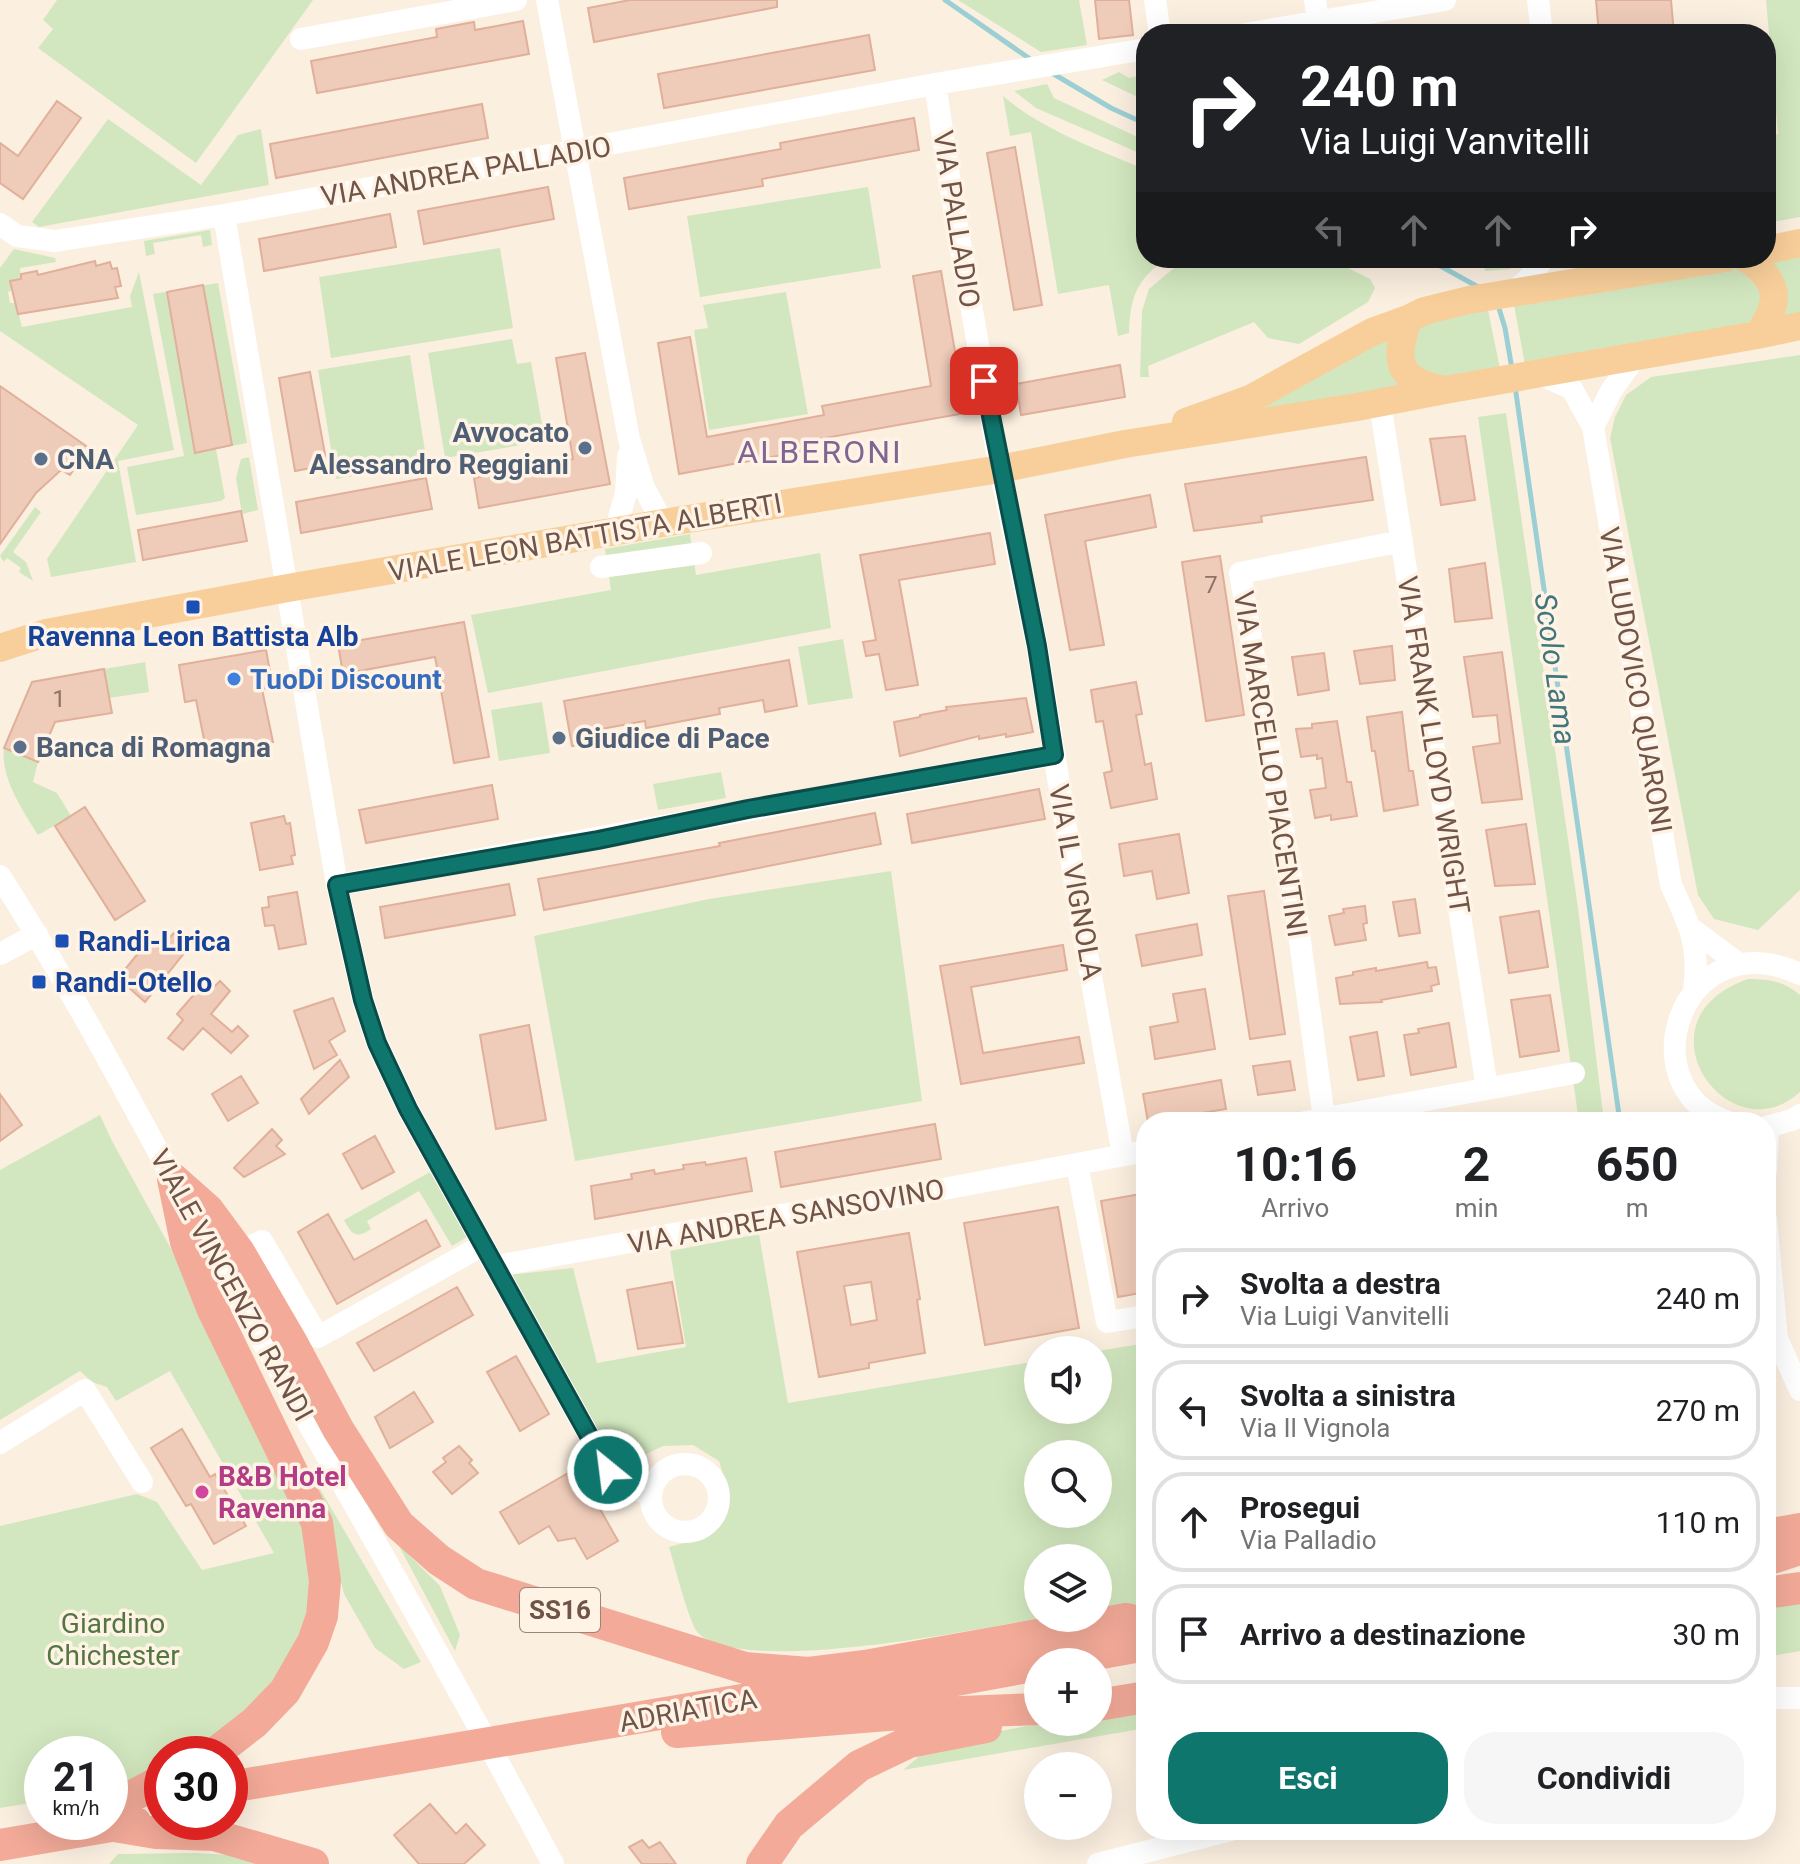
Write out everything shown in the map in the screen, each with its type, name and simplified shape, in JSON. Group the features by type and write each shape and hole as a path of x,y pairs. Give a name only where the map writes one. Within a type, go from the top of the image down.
{"highway":[{"name":"SS16","path":"173,1179 208,1210 239,1252 338,1429 399,1525 439,1560 476,1584 745,1668 809,1673 865,1666 1126,1619 1136,1621"},
{"path":"173,1179 186,1242 213,1310 317,1523 325,1581 322,1616 313,1642 285,1691 237,1736"},
{"path":"1776,1514 1800,1510"},
{"path":"1776,1533 1800,1529"},
{"path":"1776,1557 1800,1549"},
{"path":"1776,1592 1800,1588"},
{"name":"ADRIATICA","path":"248,1784 1136,1631"},
{"path":"1112,1651 1136,1647"},
{"name":"ADRIATICA","path":"248,1803 677,1732 1024,1668"},
{"path":"1112,1703 1136,1699"},
{"path":"677,1732 887,1715 1024,1710"},
{"path":"762,1864 789,1825 859,1766 909,1742 1024,1720"},
{"path":"128,1820 156,1833 214,1835 313,1864"},
{"path":"0,1825 24,1821"},
{"path":"0,1845 24,1838"}],"main road":[{"path":"1776,248 1800,243"},
{"path":"1513,293 1670,268"},
{"path":"1757,335 1771,317 1774,299 1772,285 1761,268"},
{"name":"VIALE LEON BATTISTA ALBERTI","path":"1125,444 1250,399 1372,332 1424,311 1513,293"},
{"path":"1408,319 1401,339 1400,358 1408,377 1423,385 1445,390"},
{"path":"1540,374 1800,326"},
{"name":"VIALE LEON BATTISTA ALBERTI","path":"0,648 46,633 288,588 1000,469 1125,444 1540,374"},
{"name":"VIALE LEON BATTISTA ALBERTI","path":"0,628 46,633"}],"street":[{"path":"301,39 516,0"},
{"path":"547,0 629,439 644,488 663,523"},
{"path":"1155,0 1159,24"},
{"path":"1275,24 1317,10 1445,0"},
{"path":"1538,0 1541,24"},
{"path":"935,84 1136,50"},
{"name":"VIA ANDREA PALLADIO","path":"0,224 17,236 55,241 224,215 935,84"},
{"name":"VIA PALLADIO","path":"935,84 956,224 1000,469"},
{"path":"224,215 337,885 363,1000 377,1043 408,1109 608,1470 627,1487 651,1494"},
{"path":"1513,293 1537,268"},
{"path":"1633,268 1643,273"},
{"path":"1593,427 1611,391 1637,355"},
{"name":"VIA LUDOVICO QUARONI","path":"1540,374 1572,389 1593,427 1671,885 1692,929 1698,963 1694,991"},
{"name":"VIA FRANK LLOYD WRIGHT","path":"1380,403 1487,1088"},
{"path":"615,532 626,493 629,439"},
{"name":"VIA IL VIGNOLA","path":"1000,469 1037,646 1080,915 1123,1155"},
{"name":"VIA MARCELLO PIACENTINI","path":"1313,1112 1291,875 1240,573 1402,541"},
{"path":"601,567 701,553"},
{"path":"337,885 1054,755"},
{"name":"VIALE VINCENZO RANDI","path":"0,876 37,934 553,1863"},
{"name":"VIA LUDOVICO QUARONI","path":"1692,929 1739,964"},
{"path":"0,954 37,934"},
{"path":"1710,1112 1699,1105 1684,1085 1676,1062 1675,1037 1681,1012 1694,991 1714,974 1739,964 1761,962 1800,974"},
{"path":"1357,1112 1574,1073"},
{"path":"1776,1124 1800,1115"},
{"name":"VIA ANDREA SANSOVINO","path":"496,1269 507,1264 1136,1153"},
{"path":"1077,1164 1107,1322 1136,1318"},
{"path":"239,1252 262,1241 318,1337 483,1245"},
{"path":"1776,1328 1777,1339 1800,1390"},
{"path":"0,1443 85,1390 142,1482"},
{"path":"1776,1698 1800,1698"},
{"path":"1098,1864 1192,1840"}],"green space":[{"path":"57,0 313,0 196,163 38,48 53,29 43,20"},
{"path":"958,0 1079,0 1087,45 1041,52"},
{"path":"1766,0 1800,0 1800,217 1776,221 1776,24 1768,24"},
{"path":"1119,72 1129,78 1136,76 1136,96 1102,80"},
{"path":"1047,84 1054,98 1136,136 1136,152 1036,108 1014,91"},
{"path":"1003,96 1053,129 1136,166 1136,268 1154,268 1137,290 1131,309 1129,333 1118,336 1109,285 1058,294 1031,132 1010,136"},
{"path":"108,119 201,185 238,135 261,129 269,185 39,227 32,222"},
{"path":"868,187 881,268 700,297 687,216"},
{"path":"210,230 212,245 203,247 201,235 153,243 155,254 146,256 144,241"},
{"path":"500,248 513,328 331,358 319,277"},
{"path":"14,249 55,258 56,262 20,268 21,279 10,282 10,303 16,303 22,327 132,307 130,296 139,272 174,450 118,461 136,562 51,577 47,559 138,425 0,331 0,268"},
{"path":"1800,256 1800,317 1776,322 1768,268 1776,268 1776,260"},
{"path":"1174,268 1348,268 1370,279 1375,288 1368,302 1299,344 1268,338 1254,322 1148,366 1149,377 1140,377 1142,311 1149,289"},
{"path":"1485,268 1511,268 1510,269 1485,271"},
{"path":"1731,268 1738,268 1764,292 1755,318 1744,325 1525,365 1514,305"},
{"path":"218,283 247,443 216,449 225,498 221,501 136,515 127,467 184,456 153,294"},
{"path":"786,292 808,414 709,430 694,330 708,328 703,305"},
{"path":"1488,310 1500,369 1437,380 1415,368 1410,341 1424,320"},
{"path":"1390,330 1390,360 1404,386 1255,411"},
{"path":"512,339 517,364 531,362 545,441 445,458 428,353"},
{"path":"410,355 427,464 336,479 318,370"},
{"path":"1800,355 1800,890 1758,930 1714,919 1698,895 1610,438 1615,417 1626,395 1651,377"},
{"path":"1506,413 1578,908 1603,1112 1578,1112 1478,417"},
{"path":"249,457 258,510 242,514 236,478 241,459"},
{"path":"35,507 41,512 13,552 26,562 33,581 19,572 21,568 7,558 4,562 0,556"},
{"path":"690,534 696,575 820,553 831,628 488,693 471,615 611,590 605,549"},
{"path":"843,639 853,698 808,705 798,647"},
{"path":"145,662 149,692 109,698 104,669"},
{"path":"542,702 550,753 499,761 491,710"},
{"path":"4,748 38,762 33,782 57,793 71,816 38,835 9,782"},
{"path":"721,772 726,798 658,810 653,784"},
{"path":"891,871 922,1101 575,1161 534,936 709,899"},
{"path":"1748,979 1776,982 1800,995 1800,1092 1773,1107 1745,1108 1721,1096 1704,1075 1694,1050 1697,1023 1714,998"},
{"name":"Giardino Chichester","path":"100,1115 198,1298 310,1524 315,1578 306,1631 283,1673 218,1736 144,1736 144,1779 128,1785 128,1736 24,1736 24,1804 0,1808 0,1526 137,1494 157,1502 202,1570 274,1553 170,1371 116,1401 107,1387 92,1382 80,1371 0,1420 0,1170"},
{"path":"430,1172 467,1237 452,1246 419,1191 367,1221 371,1229 366,1232 358,1235 349,1229 344,1220"},
{"path":"759,1234 788,1403 1024,1363 1024,1424 1112,1424 1112,1349 1136,1345 1136,1604 1112,1607 1112,1544 1024,1544 1024,1621 862,1646 761,1651 723,1645 698,1633 694,1627 669,1547 703,1538 724,1518 726,1484 719,1461 693,1445 663,1446 617,1468 508,1275 573,1268 597,1363 686,1347 670,1251"},
{"path":"317,1484 421,1662 404,1669 375,1648 344,1594"},
{"path":"398,1544 440,1586 460,1635 455,1651"},
{"path":"1800,1595 1800,1651 1776,1655 1776,1599"},
{"path":"1136,1708 1136,1730 1112,1734 1112,1712"},
{"path":"1024,1727 1024,1736 1100,1736 903,1770 935,1743"},
{"path":"118,1854 246,1856 268,1864 109,1864"}],"building":[{"path":"630,0 777,0 777,7 594,42 588,8"},
{"path":"1095,0 1129,0 1133,35 1099,39"},
{"path":"1596,0 1671,0 1673,24 1598,24"},
{"path":"523,21 529,54 317,93 311,61 437,37 436,29 474,22 475,30"},
{"path":"869,35 875,70 664,108 658,74"},
{"path":"57,101 81,118 23,199 0,183 0,143 18,156"},
{"path":"482,104 488,138 276,178 270,144"},
{"path":"914,118 919,150 762,179 763,186 629,209 624,178 781,149 780,143"},
{"path":"1015,147 1042,305 1014,310 987,153"},
{"path":"548,187 554,219 424,244 418,211"},
{"path":"390,214 396,247 264,271 259,239"},
{"path":"95,261 96,266 110,262 112,269 117,268 121,286 115,287 118,298 18,314 10,281 21,279 21,274 37,271 38,275"},
{"path":"941,271 957,363 951,364 960,414 808,441 809,450 679,474 658,343 690,337 707,437 824,415 822,406 931,386 913,276"},
{"path":"203,285 232,445 195,453 167,292"},
{"path":"585,353 610,484 479,508 474,478 573,459 556,358"},
{"path":"1120,365 1125,397 1021,415 1016,384"},
{"path":"310,372 327,465 295,471 279,378"},
{"name":"CNA","path":"0,386 89,448 70,475 61,470 36,493 0,544"},
{"path":"1465,436 1475,500 1441,505 1430,439"},
{"path":"1366,457 1373,500 1261,516 1262,522 1194,531 1185,484"},
{"path":"426,478 432,509 301,533 296,502"},
{"path":"1150,495 1156,527 1085,541 1104,645 1070,650 1045,515"},
{"path":"241,511 247,541 143,560 138,530"},
{"path":"990,533 995,564 899,580 918,685 886,690 879,654 866,656 863,642 876,640 860,555"},
{"path":"1220,556 1244,715 1206,721 1182,562"},
{"path":"1485,563 1492,618 1455,622 1449,569"},
{"path":"464,622 489,757 454,763 435,657 343,674 338,644"},
{"path":"1392,646 1395,680 1360,684 1354,651"},
{"path":"266,650 273,687 262,689 273,742 207,754 196,700 185,702 179,665"},
{"path":"1502,652 1522,799 1482,803 1473,747 1500,743 1497,715 1473,717 1464,657"},
{"path":"1324,653 1329,690 1298,695 1292,657"},
{"path":"789,660 797,706 765,712 763,700 719,708 720,714 646,728 645,721 601,729 603,741 572,746 564,701"},
{"path":"104,669 112,713 55,722 38,762 4,748 32,682"},
{"path":"1136,682 1142,714 1136,715 1145,765 1151,763 1157,799 1111,808 1104,773 1112,771 1103,721 1096,722 1091,690"},
{"path":"1026,698 1033,732 979,739 979,736 900,756 894,722 947,710 946,707"},
{"path":"1402,712 1409,771 1413,771 1418,805 1384,811 1367,717"},
{"path":"1337,721 1347,782 1351,782 1357,816 1331,820 1331,815 1315,818 1310,790 1326,788 1322,758 1317,759 1317,755 1301,757 1296,729"},
{"path":"492,785 498,819 366,843 359,810"},
{"path":"1039,789 1045,819 912,843 907,814"},
{"path":"85,807 145,901 115,920 55,826"},
{"path":"875,813 881,844 544,910 538,879 720,846 719,843"},
{"path":"284,816 286,824 290,823 295,855 291,856 293,864 260,870 251,823"},
{"path":"1526,824 1535,884 1495,886 1486,830"},
{"path":"1179,834 1189,893 1157,899 1152,871 1124,876 1119,844"},
{"path":"509,884 515,915 385,938 380,907"},
{"path":"1264,891 1285,1034 1250,1039 1228,896"},
{"path":"297,892 306,944 279,949 274,925 265,926 262,908 269,907 268,897"},
{"path":"1415,899 1420,933 1399,936 1393,902"},
{"path":"1365,906 1367,923 1363,924 1366,940 1335,945 1329,916 1344,913 1343,909"},
{"path":"1539,911 1548,967 1509,973 1500,917"},
{"path":"1197,924 1202,955 1142,966 1136,935"},
{"path":"174,933 189,947 145,1002 118,978 149,940 159,948"},
{"path":"1063,945 1067,970 971,987 983,1053 1079,1037 1084,1063 961,1084 940,966"},
{"path":"1427,962 1428,968 1436,967 1439,984 1431,986 1432,991 1382,1002 1340,1004 1336,978 1353,975 1353,972"},
{"path":"220,981 230,991 211,1014 232,1032 238,1026 248,1036 231,1053 203,1028 183,1050 168,1038 183,1020 177,1014 204,983 212,989"},
{"path":"1205,989 1215,1049 1155,1059 1150,1027 1178,1022 1173,994"},
{"path":"1550,995 1559,1051 1520,1057 1511,1000"},
{"path":"333,998 345,1031 329,1041 337,1055 314,1069 294,1011"},
{"path":"1449,1023 1456,1067 1411,1075 1404,1035"},
{"path":"529,1025 546,1120 496,1129 480,1035"},
{"path":"1377,1032 1384,1076 1358,1080 1350,1037"},
{"path":"340,1060 349,1077 309,1114 301,1099"},
{"path":"1290,1061 1295,1090 1258,1095 1253,1066"},
{"path":"241,1076 258,1103 228,1121 212,1094"},
{"path":"1221,1080 1226,1109 1146,1112 1143,1094"},
{"path":"0,1094 22,1125 0,1141"},
{"path":"935,1124 941,1159 781,1187 775,1152"},
{"path":"272,1129 282,1140 276,1146 285,1154 244,1177 234,1168"},
{"path":"375,1136 394,1172 362,1189 343,1154"},
{"path":"746,1158 752,1191 595,1219 591,1186 632,1179 631,1174 654,1170 655,1174 684,1169 683,1165 705,1162 706,1165"},
{"path":"1136,1195 1136,1294 1118,1297 1101,1201"},
{"path":"1058,1207 1079,1328 985,1345 964,1223"},
{"path":"328,1214 354,1260 426,1220 440,1246 337,1304 298,1232"},
{"path":"909,1233 925,1353 869,1363 869,1368 819,1377 797,1252","holes":["871,1282 877,1320 851,1325 844,1286"]},
{"path":"672,1282 683,1343 638,1349 627,1290"},
{"path":"457,1287 473,1315 374,1371 357,1343"},
{"path":"516,1356 549,1414 520,1431 487,1372"},
{"path":"414,1392 433,1422 390,1448 375,1417"},
{"name":"B&B Hotel Ravenna","path":"182,1429 210,1477 215,1474 246,1526 214,1544 191,1504 186,1506 151,1448"},
{"path":"459,1446 472,1460 469,1463 478,1473 452,1494 433,1472 446,1462 443,1458"},
{"path":"577,1468 618,1541 587,1559 575,1538 558,1541 549,1526 519,1544 500,1512"},
{"path":"430,1804 456,1834 466,1824 485,1845 464,1864 419,1864 394,1835"},
{"path":"642,1840 649,1848 660,1842 676,1864 642,1864 629,1847"}],"waterway":[{"name":"Scolo Lama","path":"945,0 1033,61"},
{"name":"Scolo Lama","path":"1052,73 1136,119"},
{"name":"Scolo Lama","path":"1444,268 1480,288"},
{"name":"Scolo Lama","path":"1498,305 1512,369"},
{"name":"Scolo Lama","path":"1515,386 1619,1112"}],"place":[{"name":"Avvocato Alessandro Reggiani","path":"585,448"},
{"name":"CNA","path":"41,459"},
{"name":"Ravenna Leon Battista Alb","path":"193,607"},
{"name":"TuoDi Discount","path":"234,679"},
{"name":"Giudice di Pace","path":"559,738"},
{"name":"Banca di Romagna","path":"20,747"},
{"name":"Randi-Lirica","path":"62,941"},
{"name":"Randi-Otello","path":"39,982"},
{"name":"B&B Hotel Ravenna","path":"202,1492"}],"district":[{"name":"ALBERONI","path":"820,452"}],"route":[{"path":"608,1470 408,1109 377,1043 363,1000 337,885 1054,755 1037,646 984,381"}]}
